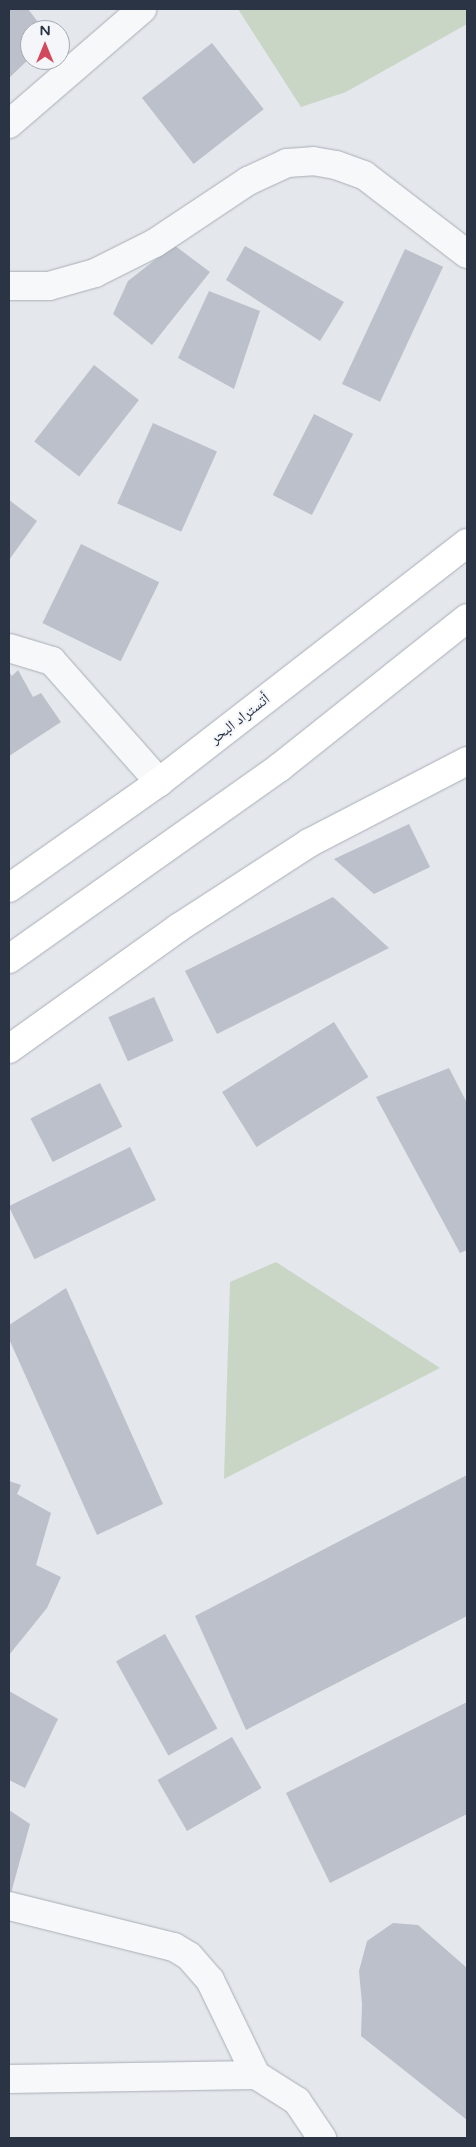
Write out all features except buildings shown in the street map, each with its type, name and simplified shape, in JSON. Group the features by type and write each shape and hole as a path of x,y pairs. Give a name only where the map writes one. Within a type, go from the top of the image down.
{"main road":[{"name":"أتستراد البحر","path":"9,888 158,782 467,543"},
{"path":"9,959 280,767 467,618"},
{"path":"9,1048 178,928 309,843 467,761"}],"street":[{"path":"9,124 142,9"},
{"path":"9,286 49,286 95,273 155,244 248,180 287,163 313,161 336,165 364,176 467,254"},
{"path":"9,648 52,661 158,782"},
{"path":"9,1906 174,1947 188,1956 210,1980 256,2075 297,2101 322,2138"},
{"path":"9,2079 256,2075"}],"green space":[{"path":"238,9 467,9 467,24 346,92 301,107"},
{"path":"276,1262 440,1368 224,1479 230,1282"}]}
